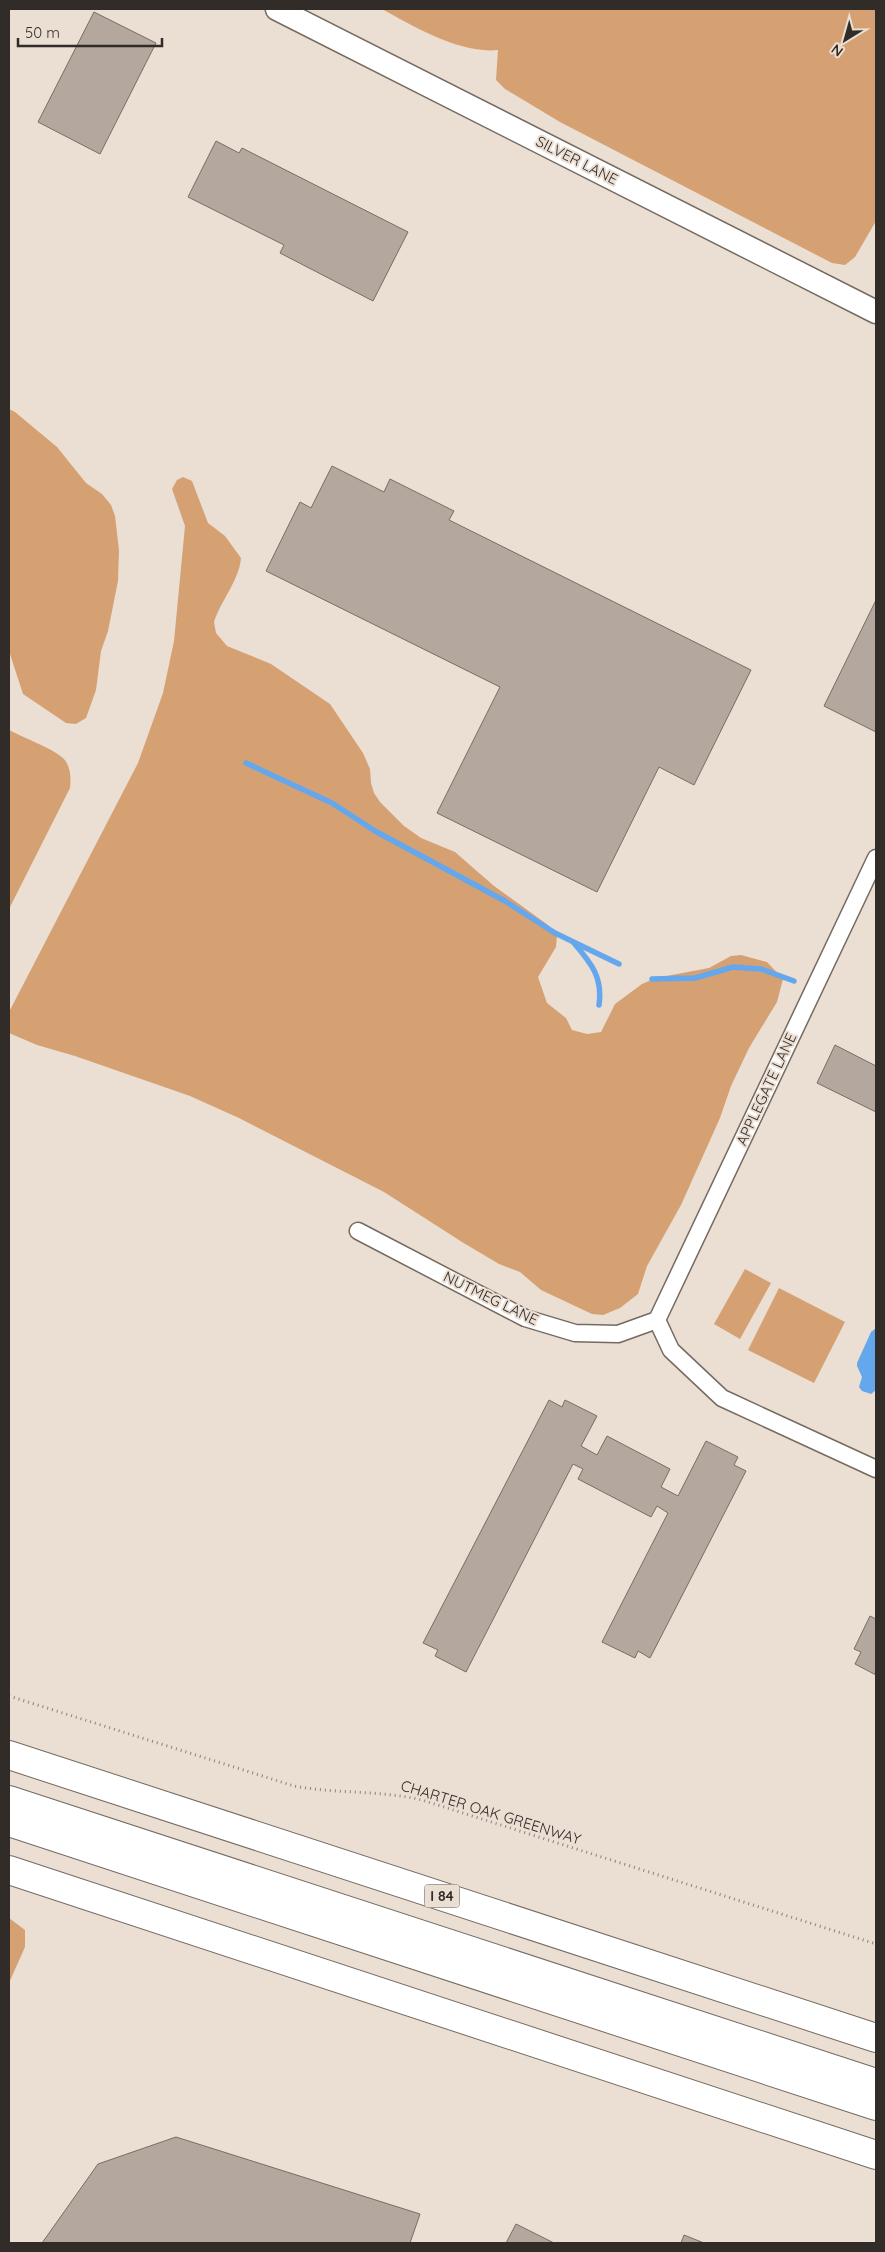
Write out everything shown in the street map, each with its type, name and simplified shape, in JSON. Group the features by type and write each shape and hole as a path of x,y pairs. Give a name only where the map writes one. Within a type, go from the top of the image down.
{"highway":[{"name":"I 84","path":"9,1755 876,2038"},
{"path":"9,1800 876,2084"},
{"path":"9,1822 876,2106"},
{"path":"9,1870 876,2155"}],"main road":[{"name":"SILVER LANE","path":"277,9 876,312"}],"street":[{"name":"APPLEGATE LANE","path":"657,1320 876,858"},
{"name":"NUTMEG LANE","path":"358,1231 533,1321 575,1333 618,1334 657,1320"},
{"path":"657,1320 672,1350 722,1398 876,1469"}],"path":[{"name":"CHARTER OAK GREENWAY","path":"9,1696 286,1784 322,1790 383,1793 422,1800 876,1944"}],"shaded area":[{"path":"382,9 876,9 876,221 855,257 845,265 832,263 560,122 505,89 496,80 498,50 469,48 453,44 408,24"},
{"path":"9,409 57,447 86,483 102,494 111,505 115,516 119,550 118,581 108,631 101,651 96,690 86,718 76,724 66,723 23,694 9,651"},
{"path":"183,477 192,481 208,523 225,536 241,558 237,575 214,622 216,633 227,646 271,664 330,704 363,753 370,769 374,793 380,802 404,826 421,838 455,852 494,886 548,925 557,936 556,947 538,977 547,1003 566,1018 572,1030 587,1034 601,1032 615,1004 642,984 656,978 709,968 731,956 741,955 767,962 783,979 777,1002 749,1048 681,1205 647,1266 638,1294 620,1308 603,1315 592,1314 541,1290 520,1272 499,1264 384,1192 239,1118 190,1096 75,1056 37,1045 9,1033 9,1012 138,763 163,693 174,641 185,526 172,489 177,480"},
{"path":"9,730 44,746 63,758 70,772 70,788 9,909"},
{"path":"745,1269 771,1283 740,1339 714,1324"},
{"path":"779,1288 845,1322 814,1383 748,1350"},
{"path":"9,1918 25,1930 25,1947 9,1983"}],"water":[{"path":"876,1328 876,1390 871,1394 862,1391 859,1387 862,1377 857,1363 871,1332"}],"building":[{"path":"94,12 156,43 100,154 38,122"},
{"path":"216,141 239,153 242,148 408,232 373,301 280,253 284,245 188,197"},
{"path":"332,466 384,492 390,479 454,511 449,520 751,670 694,785 659,767 597,892 437,813 500,687 266,571 300,502 311,508"},
{"path":"876,600 876,732 824,706"},
{"path":"835,1045 876,1066 876,1112 817,1083"},
{"path":"549,1400 562,1407 565,1400 597,1416 581,1446 597,1455 607,1436 670,1469 661,1487 678,1496 706,1441 738,1457 734,1465 746,1471 650,1658 638,1651 635,1658 602,1642 668,1513 657,1506 651,1517 578,1479 583,1469 573,1464 466,1672 435,1656 438,1650 423,1643"},
{"path":"870,1616 876,1619 876,1675 855,1664 861,1652 854,1649"},
{"path":"176,2137 420,2214 410,2243 42,2243 98,2164"},
{"path":"516,2224 554,2243 506,2243"},
{"path":"684,2235 704,2243 681,2243"}],"waterway":[{"path":"246,763 332,803 375,831 505,901 555,933 619,964"},
{"path":"574,943 586,957 597,978 600,995 599,1005"},
{"path":"652,979 695,978 733,967 761,969 794,981"}]}
